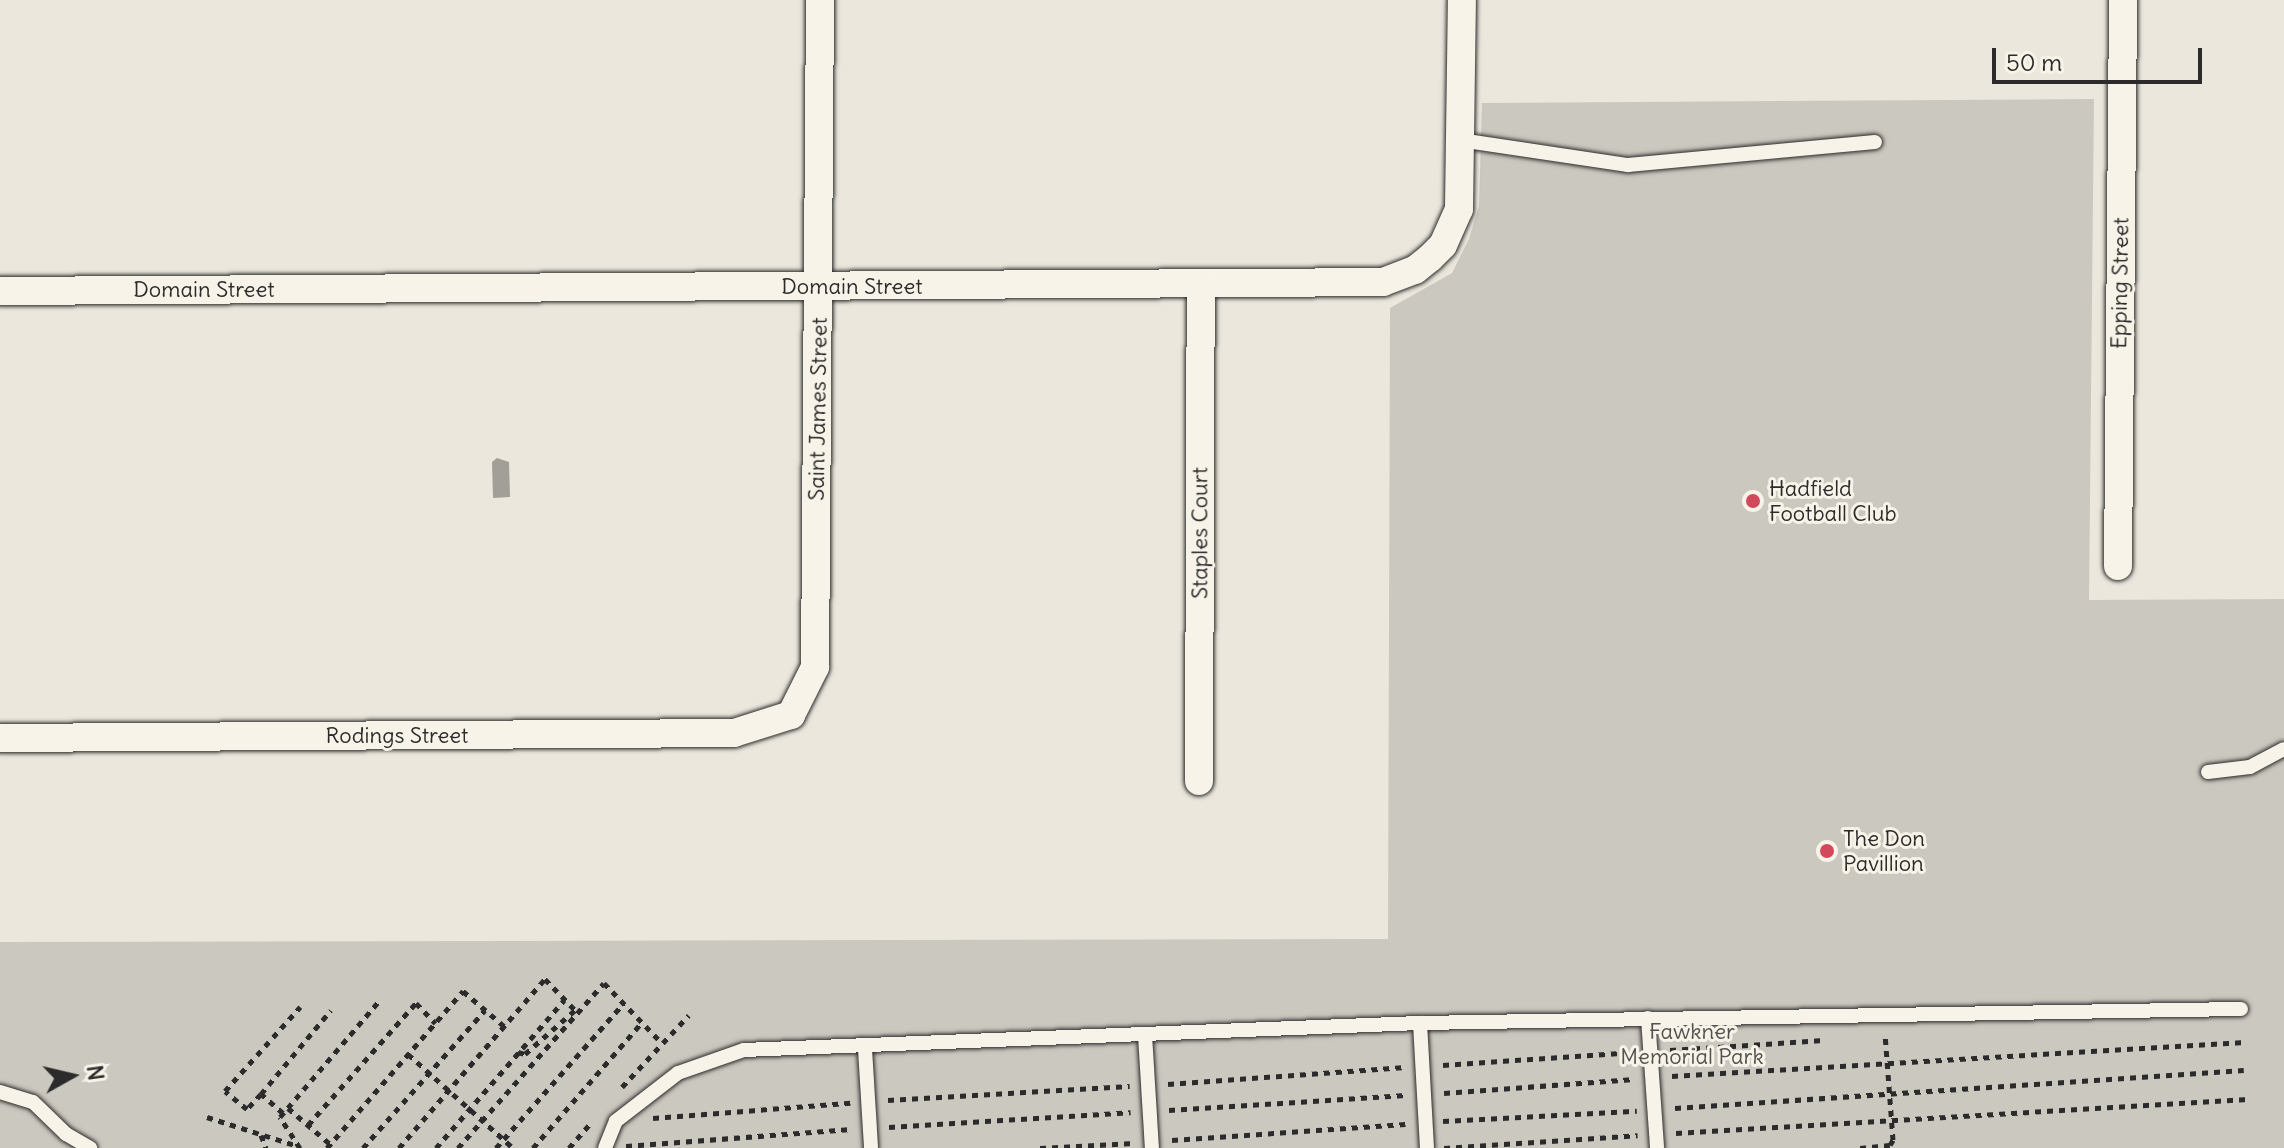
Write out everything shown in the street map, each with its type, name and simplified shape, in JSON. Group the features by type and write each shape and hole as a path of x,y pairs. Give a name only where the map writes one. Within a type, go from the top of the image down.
{"street":[{"name":"Saint James Street","path":"791,715 815,667 820,0"},
{"name":"Domain Street","path":"0,291 1383,282 1415,270 1443,245 1453,226 1461,189 1462,0"},
{"name":"Epping Street","path":"2118,566 2123,0"},
{"name":"Staples Court","path":"1199,781 1201,284"},
{"name":"Rodings Street","path":"0,738 734,733 791,715"}],"lane":[{"path":"1460,140 1628,165 1875,142"},
{"path":"2208,772 2250,767 2284,749"},
{"path":"605,1148 616,1121 678,1073 744,1050 865,1049 1420,1023 2241,1009"},
{"path":"1648,1018 1657,1141"},
{"path":"1420,1023 1427,1148"},
{"path":"1145,1035 1152,1148"},
{"path":"865,1049 871,1148"},
{"path":"0,1092 33,1102 66,1134 90,1148"}],"path":[{"path":"399,1148 545,979 576,1011"},
{"path":"458,1148 576,1011 604,983 661,1042"},
{"path":"261,1094 308,1125 328,1146 463,991 504,1026"},
{"path":"299,1147 280,1117 380,1000"},
{"path":"436,1148 564,1000"},
{"path":"308,1125 416,1003 435,1023"},
{"path":"496,1148 624,1003"},
{"path":"300,1007 225,1091 247,1109 331,1010"},
{"path":"363,1148 485,1010"},
{"path":"518,1052 525,1054 576,1011"},
{"path":"1860,1148 1890,1145 1892,1121 1882,1014"},
{"path":"612,1099 689,1015"},
{"path":"533,1148 642,1022"},
{"path":"1869,1037 1885,1035"},
{"path":"616,1121 868,1101 1838,1039"},
{"path":"408,1054 513,1148"},
{"path":"1443,1148 1657,1141 1892,1121 2248,1099"},
{"path":"571,1146 602,1110"},
{"path":"207,1117 299,1147"},
{"path":"260,1134 266,1148"},
{"path":"571,1146 584,1148"}],"green space":[{"name":"Fawkner Memorial Park","path":"2094,99 2089,600 2284,599 2284,1148 0,1148 0,942 1388,939 1390,308 1452,273 1469,239 1479,206 1482,103"}],"shaded area":[{"path":"497,458 509,462 510,497 493,498 492,462"}],"place":[{"name":"Hadfield Football Club","path":"1753,501"},
{"name":"The Don Pavillion","path":"1827,851"}]}
